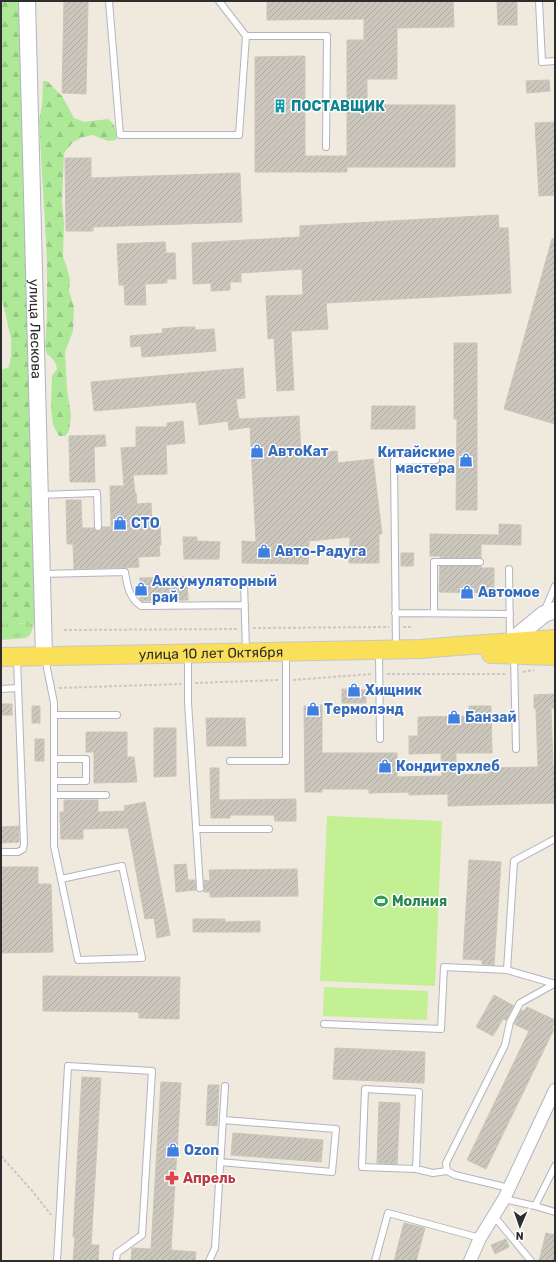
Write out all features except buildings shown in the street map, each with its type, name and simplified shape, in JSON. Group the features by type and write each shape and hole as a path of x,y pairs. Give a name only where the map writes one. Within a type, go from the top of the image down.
{"main road":[{"name":"улица Лескова","path":"27,1 44,656"},
{"path":"512,648 549,612"},
{"name":"улица 10 лет Октября","path":"9,657 421,649 456,653 512,648 555,639"},
{"name":"улица 10 лет Октября","path":"512,648 555,656"}],"street":[{"path":"470,1261 480,1238 504,1199 555,1090"}],"lane":[{"path":"110,1 120,135 240,135 246,36 219,1"},
{"path":"539,1 542,62 555,61"},
{"path":"246,36 327,36 326,147"},
{"path":"380,739 387,650 395,613 394,461 436,460"},
{"path":"40,495 97,493 98,527"},
{"path":"434,613 434,562 480,562"},
{"path":"509,568 516,749"},
{"path":"42,574 125,572 127,588 134,601 141,606 245,605"},
{"path":"244,582 246,653"},
{"path":"549,612 555,586"},
{"path":"395,613 510,614"},
{"path":"230,761 286,761 286,652"},
{"path":"188,654 188,702 200,888"},
{"path":"44,656 54,703 54,846 78,960 142,958 122,866 61,879"},
{"path":"1,852 18,852 23,849 24,844 18,688 9,657"},
{"path":"1,689 18,688"},
{"path":"54,715 117,715"},
{"path":"54,759 86,759 86,781 55,781"},
{"path":"55,796 106,795"},
{"path":"196,829 270,829"},
{"path":"507,970 514,861 555,839"},
{"path":"324,1024 441,1029 444,967 507,970 554,984"},
{"path":"447,1171 446,1164 505,1045 510,1022 520,1003 554,984"},
{"path":"57,1261 68,1066 152,1071 142,1234 117,1253 116,1261"},
{"path":"209,1261 215,1248 225,1086"},
{"path":"416,1169 419,1092 365,1090 362,1167 416,1169 433,1173 447,1171 455,1175 509,1188"},
{"path":"220,1162 332,1172 336,1129 223,1120"},
{"path":"536,1206 555,1166"},
{"path":"504,1199 555,1212"},
{"path":"375,1261 388,1213 480,1238"},
{"path":"493,1215 531,1261"}],"path":[{"path":"1,1156 33,1192 59,1225"}],"green space":[{"path":"1,1 23,1 35,622 21,624 13,622 10,619 1,603 1,370 9,367 11,357 11,338 1,295"},
{"path":"43,81 47,81 62,96 74,118 84,122 108,119 114,125 116,134 116,140 108,141 93,135 83,137 73,142 64,153 62,200 64,223 63,256 70,280 69,291 74,307 73,331 65,352 67,389 71,416 69,431 65,436 59,436 53,425 51,408 52,376 57,369 54,360 47,354 45,346 47,319 47,259 39,121 42,105"},
{"path":"1,603 20,624 35,622 30,635 25,638 1,640"},
{"name":"Молния","path":"327,816 442,821 435,986 320,981"},
{"path":"324,987 428,991 427,1020 323,1016"}],"place":[{"name":"ПОСТАВЩИК","path":"280,106"},
{"name":"АвтоКат","path":"257,451"},
{"name":"Китайские мастера","path":"466,460"},
{"name":"СТО","path":"120,523"},
{"name":"Авто-Радуга","path":"264,551"},
{"name":"Аккумуляторный рай","path":"141,589"},
{"name":"Автомое","path":"467,592"},
{"name":"Хищник","path":"354,690"},
{"name":"Термолэнд","path":"313,709"},
{"name":"Банзай","path":"454,717"},
{"name":"Кондитерхлеб","path":"385,766"},
{"name":"Молния","path":"381,901"},
{"name":"Ozon","path":"173,1150"},
{"name":"Апрель","path":"172,1178"}]}
